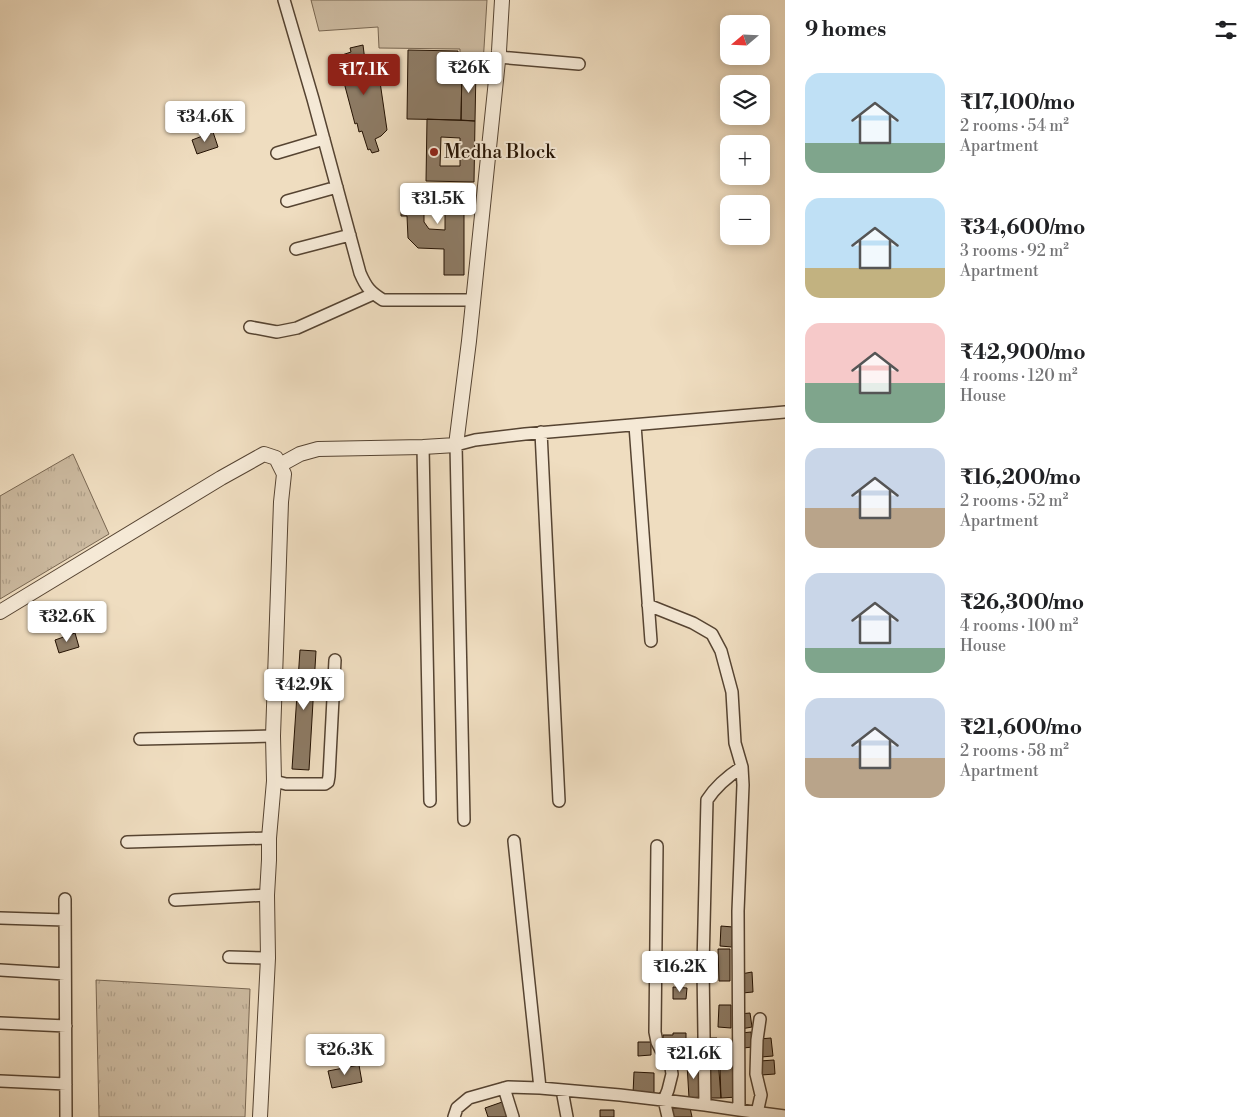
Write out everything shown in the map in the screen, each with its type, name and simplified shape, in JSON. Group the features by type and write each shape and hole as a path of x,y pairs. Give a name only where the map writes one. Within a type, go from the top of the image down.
{"street":[{"path":"284,0 360,273 366,286 373,294 383,300 473,300"},
{"path":"464,820 456,445 469,341 498,57 502,0"},
{"path":"498,57 579,64"},
{"path":"277,153 324,139"},
{"path":"287,201 337,187"},
{"path":"296,249 350,235"},
{"path":"250,327 277,332 297,328 373,294"},
{"path":"280,465 300,454 318,449 456,445 475,440 541,432 785,412"},
{"path":"635,425 651,641"},
{"path":"541,432 559,801"},
{"path":"423,447 430,801"},
{"path":"0,612 264,454 276,458 280,465 284,474 281,502 273,736 274,781 269,838 268,958 260,1117"},
{"path":"648,605 693,623 712,634 721,651 732,692 736,742 742,767 743,785 738,910 739,1110"},
{"path":"274,781 286,784 325,784 328,782 335,660"},
{"path":"140,739 273,736"},
{"path":"705,1104 703,966 707,800 714,789 730,774 742,767"},
{"path":"127,842 269,838"},
{"path":"514,841 540,1088"},
{"path":"657,846 655,1032 657,1042 670,1061 672,1074 664,1100 668,1117"},
{"path":"175,900 268,895"},
{"path":"66,899 66,1117"},
{"path":"0,918 66,920"},
{"path":"229,957 268,958"},
{"path":"0,970 65,974"},
{"path":"757,1113 760,1095 756,1074 756,1040 760,1020"},
{"path":"0,1024 66,1026"},
{"path":"0,1081 66,1084"},
{"path":"454,1117 457,1108 468,1098 508,1087 540,1088 705,1104 785,1116"},
{"path":"504,1088 513,1117"},
{"path":"562,1090 567,1117"}],"green space":[{"path":"311,0 487,0 483,64 460,64 460,49 379,48 378,27 319,31"},
{"path":"73,454 109,534 0,599 0,496"},
{"path":"96,980 250,989 245,1117 99,1117"}],"building":[{"path":"363,45 366,69 378,68 387,130 375,139 379,151 372,153 370,149 368,150 362,131 359,132 357,123 355,124 339,56 351,52 350,48"},
{"path":"408,50 458,51 458,67 462,68 461,120 407,119"},
{"path":"462,68 476,68 475,121 461,120"},
{"name":"Medha Block","path":"427,119 475,121 474,182 426,181","holes":["441,137 460,138 460,166 440,166"]},
{"path":"213,132 218,147 197,154 192,140"},
{"path":"406,191 449,191 449,195 464,195 464,275 444,275 444,249 418,248 408,238 407,216 401,216 401,208 406,208","holes":["424,211 445,211 445,230 429,229 424,222"]},
{"path":"75,633 79,647 59,653 55,640"},
{"path":"300,650 316,651 309,770 292,769"},
{"path":"721,926 733,927 732,947 720,946"},
{"path":"718,949 730,949 730,981 719,981"},
{"path":"752,972 753,992 742,993 741,974"},
{"path":"673,987 687,988 686,999 673,999"},
{"path":"719,1005 731,1005 731,1028 718,1027"},
{"path":"750,1013 752,1027 741,1029 739,1014"},
{"path":"751,1032 753,1047 743,1048 741,1033"},
{"path":"673,1033 686,1033 686,1054 668,1054 668,1046 663,1046 663,1035 673,1035"},
{"path":"707,1038 717,1038 717,1055 708,1055"},
{"path":"771,1038 773,1056 761,1057 759,1039"},
{"path":"638,1042 651,1042 651,1055 638,1056"},
{"path":"708,1058 718,1058 721,1098 710,1098"},
{"path":"774,1060 775,1074 761,1075 760,1061"},
{"path":"700,1063 701,1097 689,1098 687,1064"},
{"path":"359,1065 362,1082 332,1088 328,1071"},
{"path":"736,1067 737,1097 721,1098 720,1068"},
{"path":"634,1072 654,1073 654,1095 633,1094"},
{"path":"505,1101 510,1115 505,1117 488,1117 485,1108"},
{"path":"689,1103 692,1117 671,1117 669,1108"},
{"path":"600,1110 614,1110 614,1117 600,1117"}],"place":[{"name":"Medha Block","path":"434,152"}]}
